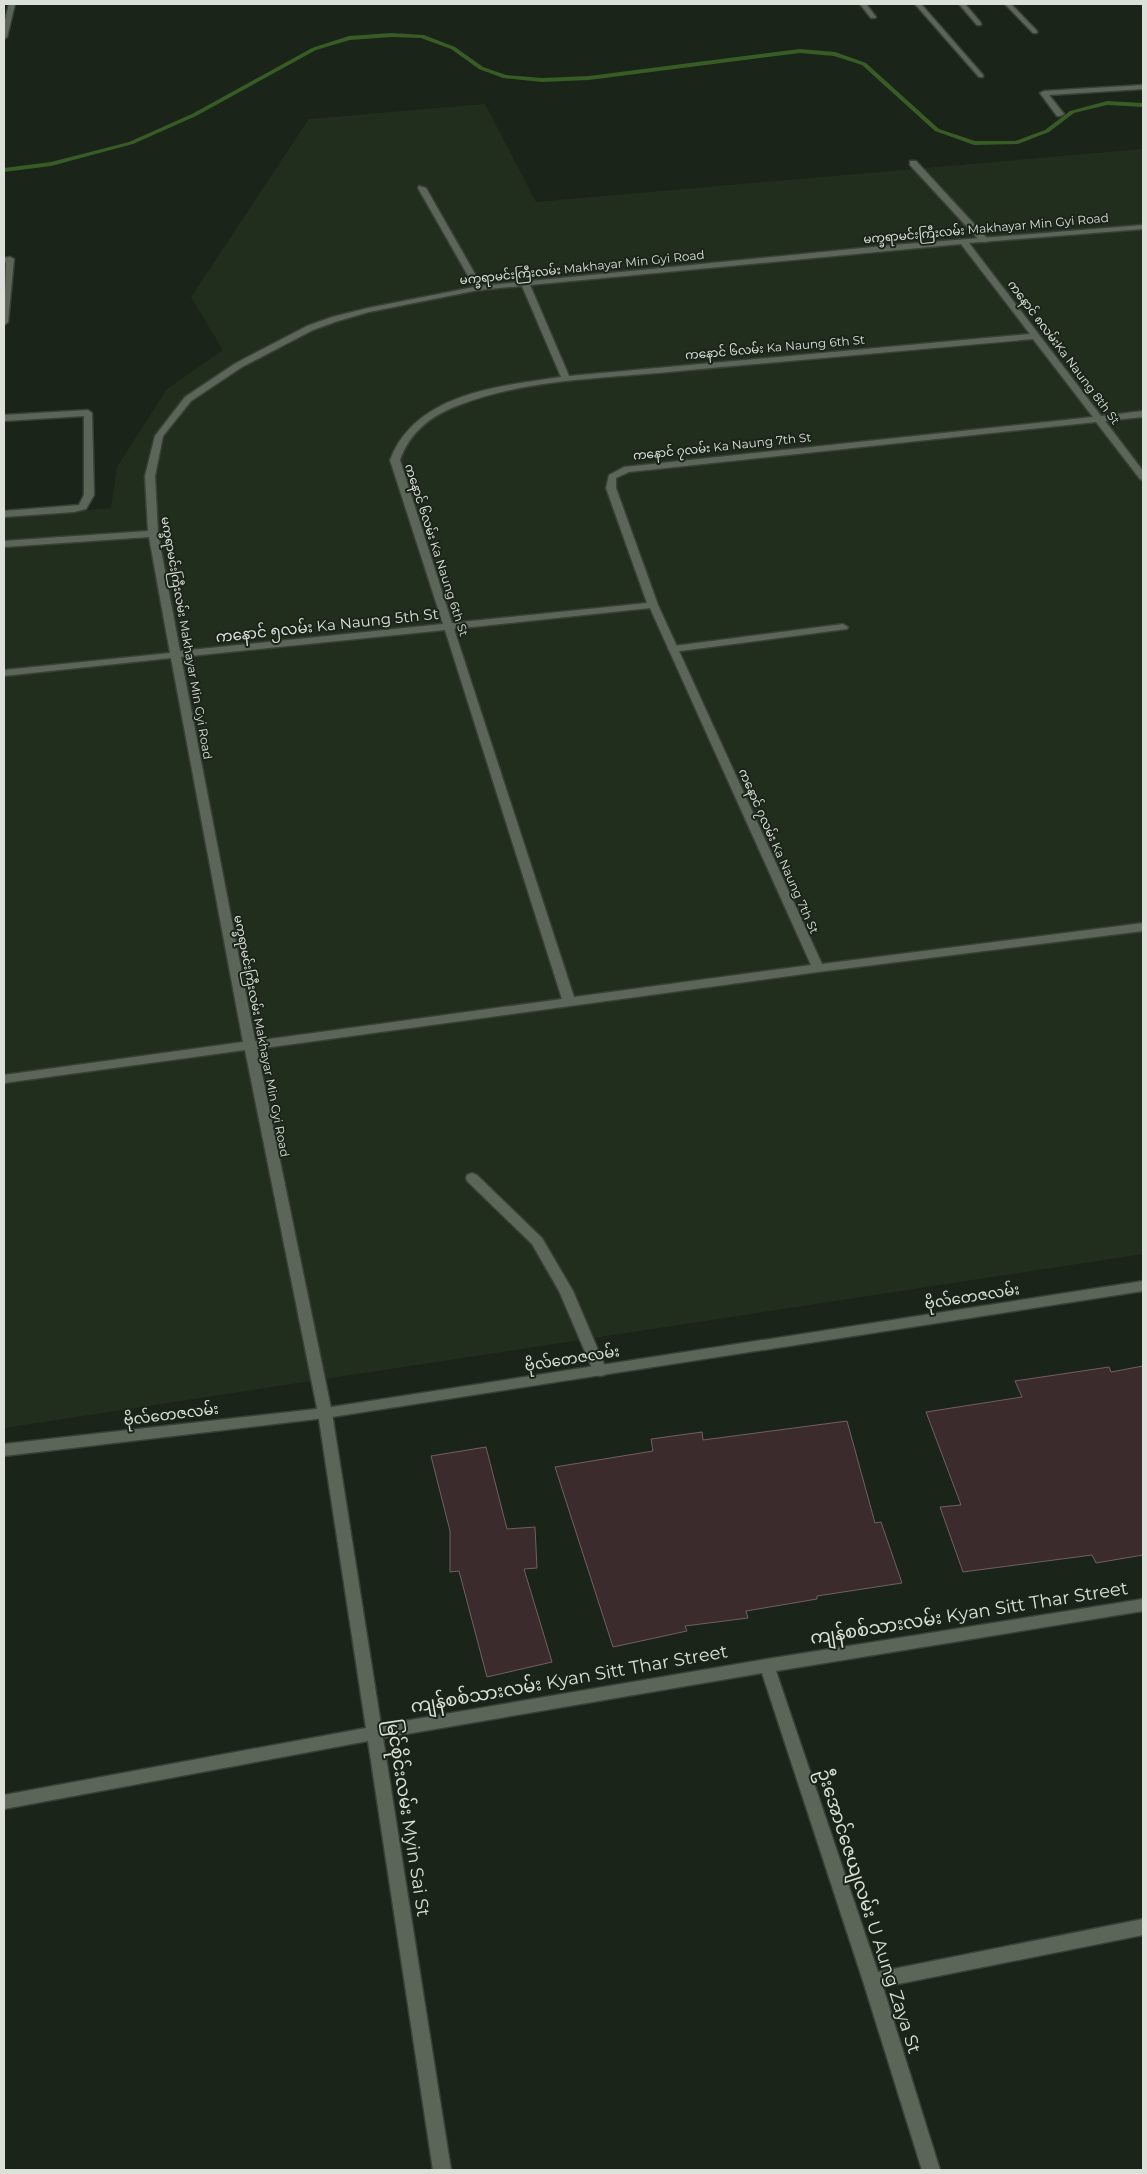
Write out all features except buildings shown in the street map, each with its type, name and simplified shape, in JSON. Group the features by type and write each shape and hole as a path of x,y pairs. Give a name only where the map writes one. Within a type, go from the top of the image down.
{"street":[{"path":"4,38 12,4"},
{"path":"862,4 873,17"},
{"path":"918,4 981,76"},
{"path":"962,4 980,24"},
{"path":"1008,4 1034,32"},
{"path":"1060,114 1044,93 1143,87"},
{"path":"913,163 984,240"},
{"path":"422,188 479,288"},
{"name":"မက္ခရာမင်းကြီးလမ်း Makhayar Min Gyi Road","path":"325,1413 250,1046 153,534 150,476 159,436 188,399 239,365 310,328 368,310 479,288 525,283 1143,227"},
{"name":"ကနောင် ၈လမ်းKa Naung 8th St","path":"964,242 1143,477"},
{"path":"4,260 10,259 4,322"},
{"path":"525,283 566,379"},
{"name":"ကနောင် ၆လမ်း Ka Naung 6th St","path":"569,1002 395,460 406,437 422,420 468,397 566,379 1036,336"},
{"path":"4,418 88,413 89,495 84,507 4,514"},
{"path":"1098,418 1143,414"},
{"name":"ကနောင် ၇လမ်း Ka Naung 7th St","path":"818,968 653,605 611,488 612,477 628,469 1098,418"},
{"path":"4,544 153,534"},
{"name":"ကနောင် ၅လမ်း Ka Naung 5th St","path":"4,673 653,605"},
{"path":"673,649 843,627"},
{"path":"4,1079 818,968 1143,928"},
{"path":"472,1178 536,1241 566,1291 600,1370"},
{"name":"ဗိုလ်တေဇလမ်း","path":"4,1450 325,1413 1143,1286"},
{"name":"မြင်စိုင်းလမ်း Myin Sai St","path":"325,1413 442,2170"},
{"name":"ကျန်စစ်သားလမ်း Kyan Sitt Thar Street","path":"4,1802 374,1733 767,1666 1143,1605"},
{"name":"ဦးအောင်ဇေယျလမ်း U Aung Zaya St","path":"767,1666 872,1981 931,2170"},
{"path":"872,1981 1143,1926"}],"shaded area":[{"path":"485,104 536,202 1143,149 1143,1254 4,1428 4,517 111,508 117,467 167,389 223,350 191,297 309,119"}],"waterway":[{"path":"4,170 51,164 131,143 194,115 314,49 349,38 391,35 422,36 453,48 481,68 505,77 542,80 589,78 800,51 835,54 864,64 937,130 974,143 1016,143 1047,131 1072,112 1107,103 1143,105"}]}
